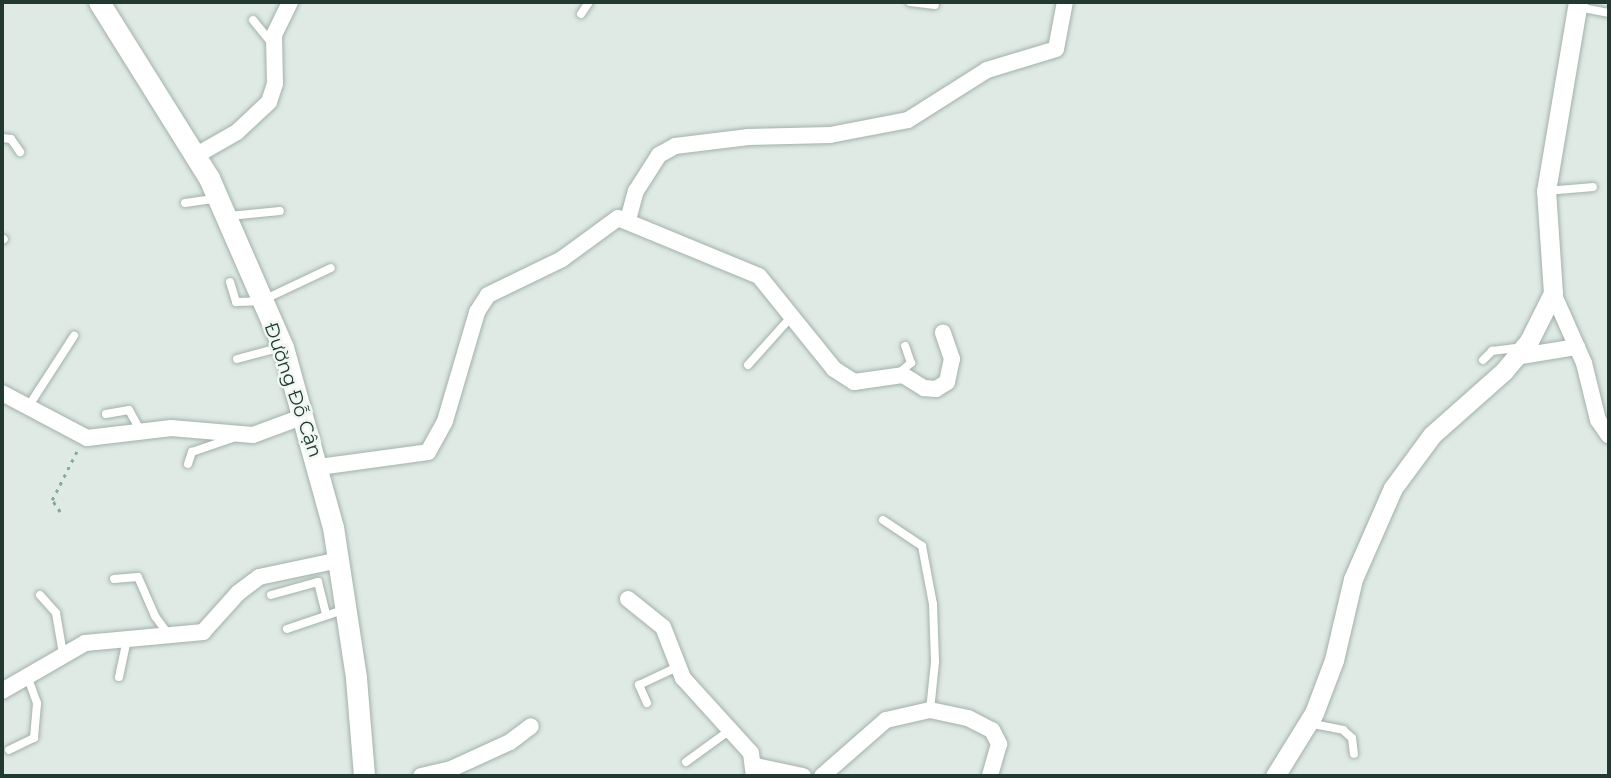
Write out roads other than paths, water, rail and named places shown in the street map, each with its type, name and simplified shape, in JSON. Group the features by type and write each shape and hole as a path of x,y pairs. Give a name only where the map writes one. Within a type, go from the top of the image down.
{"main road":[{"name":"Đường Đỗ Cận","path":"99,2 195,156 222,208 283,347 319,467 339,560 336,612 364,776"}],"street":[{"path":"195,156 237,132 269,102 275,84 276,26 290,2"},
{"path":"628,220 636,191 659,155 675,146 748,137 830,135 908,120 987,70 1056,49 1065,2"},
{"path":"1577,5 1546,191 1553,293 1577,347 1598,420 1609,436"},
{"path":"319,467 428,452 445,421 477,312 488,296 562,259 607,222 628,220 748,269 843,377 866,382 893,377 910,378 930,390 947,382 952,359 943,334"},
{"path":"1275,776 1308,723 1334,660 1353,579 1393,488 1432,435 1519,353 1553,293"},
{"path":"1519,353 1577,347"},
{"path":"2,393 84,437 171,428 243,435 304,416"},
{"path":"2,691 63,654 93,641 128,636 203,632 238,593 259,577 339,560"},
{"path":"628,600 663,627 677,667 751,753 755,771 803,776"},
{"path":"822,776 886,720 930,710 968,718 992,730 999,744 990,776"},
{"path":"421,776 451,769 510,742 531,726"}],"lane":[{"path":"581,14 589,2"},
{"path":"910,2 935,5"},
{"path":"1577,5 1609,13"},
{"path":"253,20 274,48"},
{"path":"2,138 11,139 20,152"},
{"path":"1546,191 1593,187"},
{"path":"185,203 280,211"},
{"path":"230,282 236,302 261,301 331,268"},
{"path":"748,365 792,316"},
{"path":"28,407 74,336"},
{"path":"893,377 911,363 905,346"},
{"path":"237,359 283,347"},
{"path":"1483,360 1500,348 1519,353"},
{"path":"106,414 128,410 141,432"},
{"path":"188,464 188,455 196,449 243,435"},
{"path":"883,520 922,546 933,604 935,662 930,710"},
{"path":"114,579 138,577 155,616 169,635"},
{"path":"271,596 318,582 336,612 286,629"},
{"path":"40,595 56,613 63,654"},
{"path":"119,677 128,636"},
{"path":"647,704 639,685 677,667"},
{"path":"9,750 34,738 37,704 27,676"},
{"path":"1308,723 1343,730 1352,738 1354,754"},
{"path":"686,762 730,730"}]}
